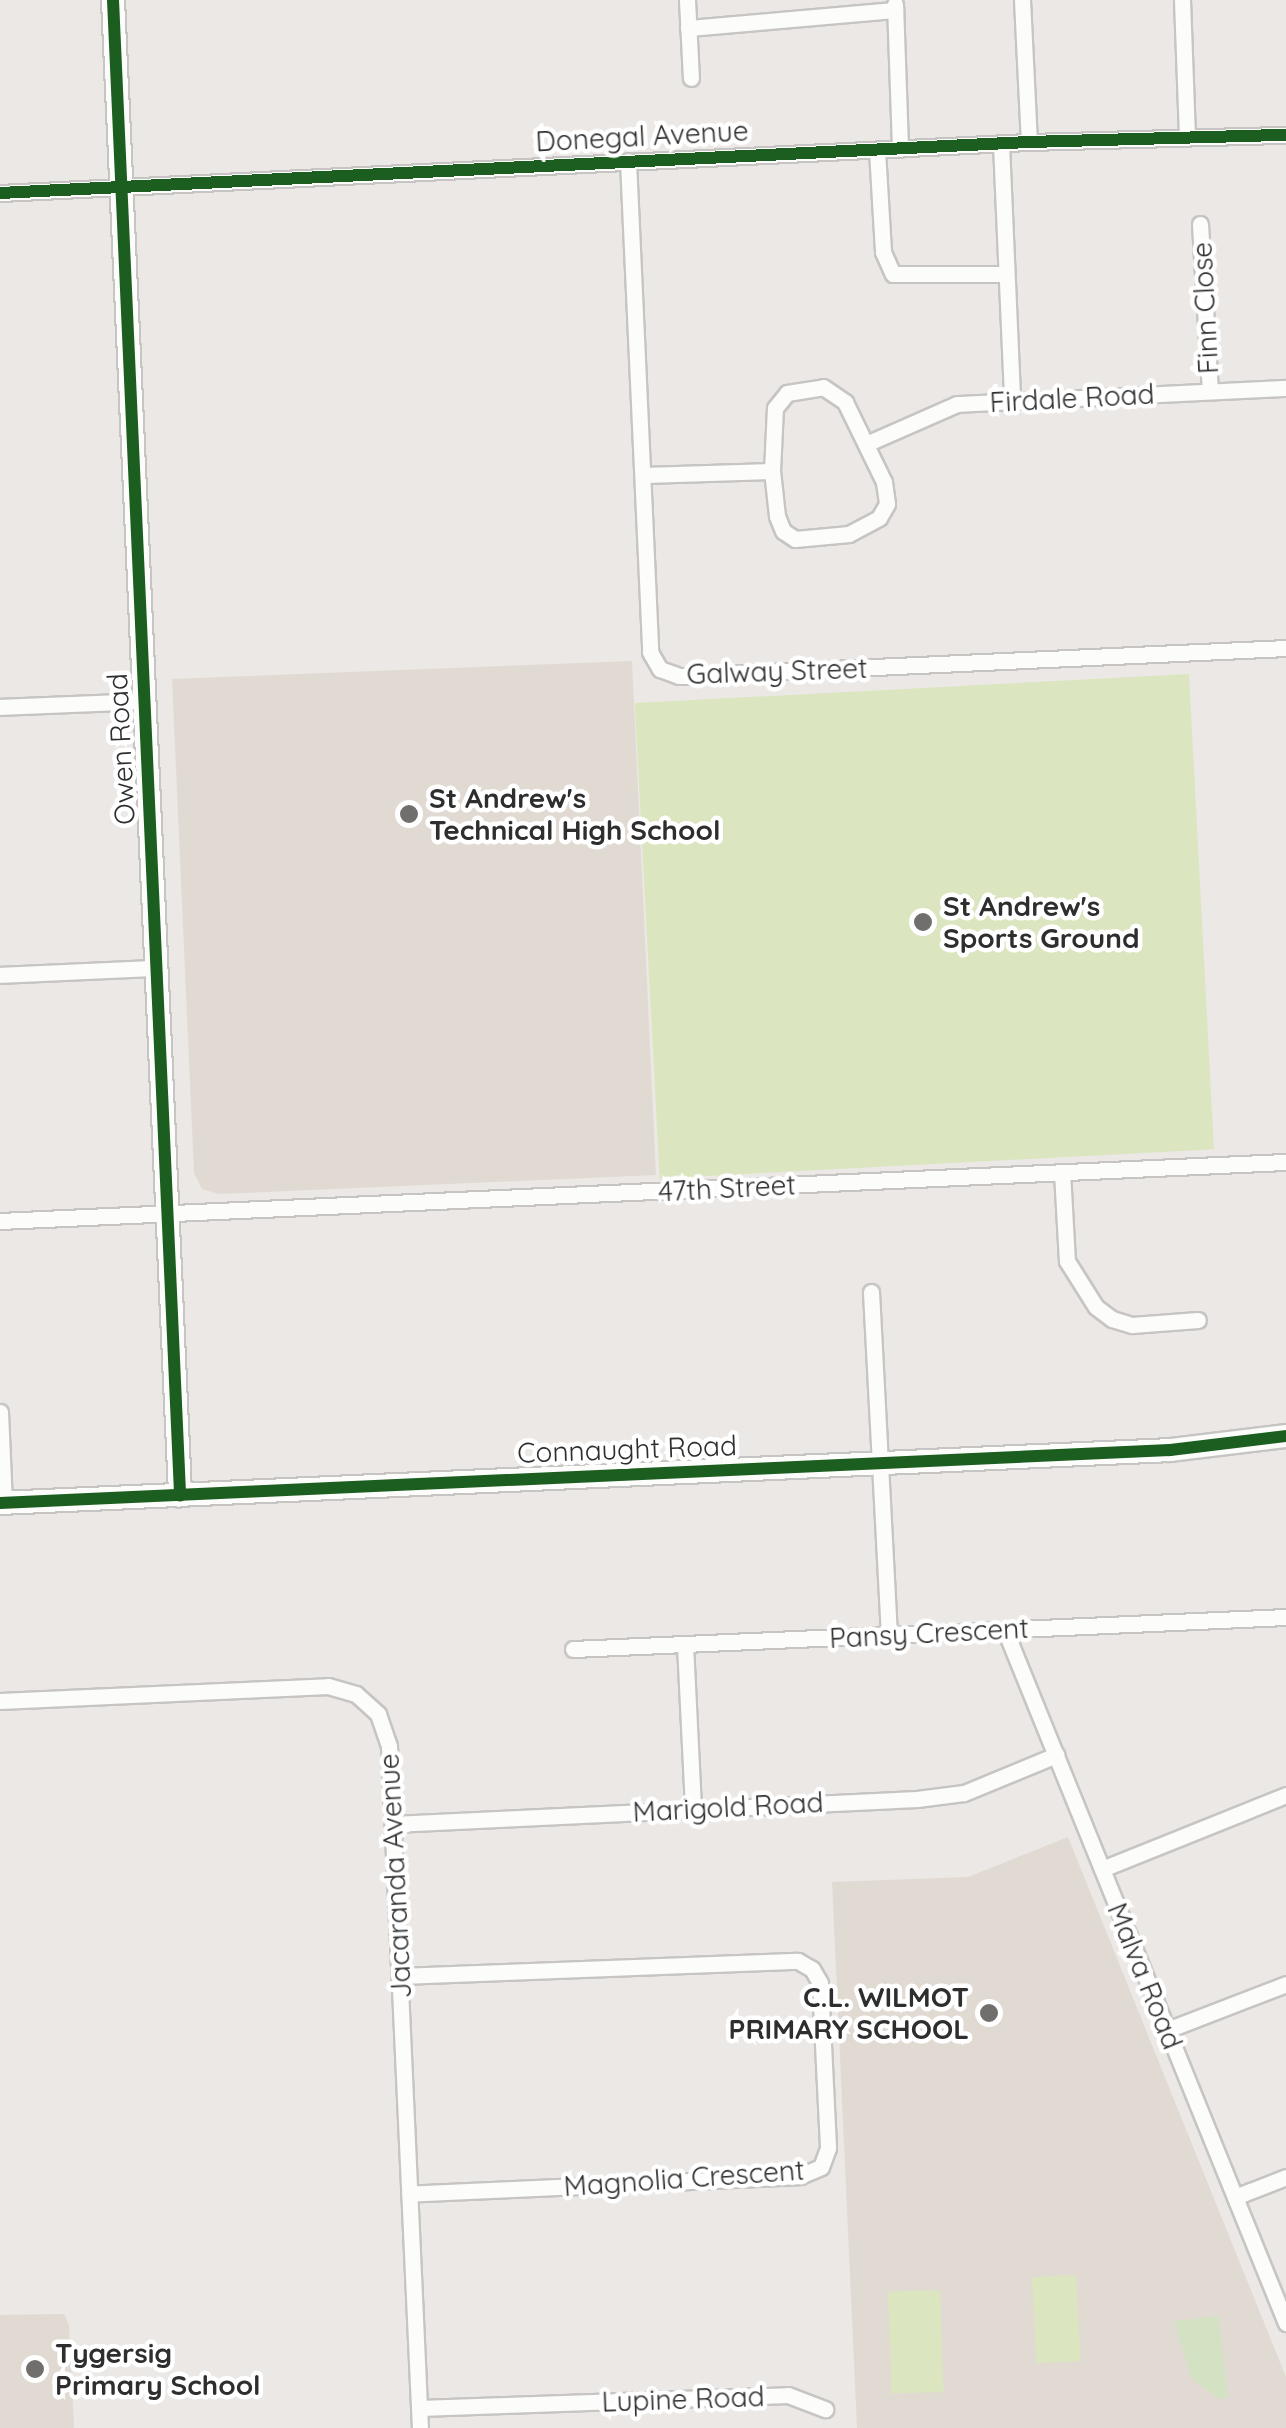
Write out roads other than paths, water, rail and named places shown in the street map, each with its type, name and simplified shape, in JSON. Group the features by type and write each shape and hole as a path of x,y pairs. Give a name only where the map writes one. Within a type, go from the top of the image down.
{"street":[{"name":"Owen Road","path":"112,0 180,1495"},
{"path":"687,0 691,78"},
{"path":"1022,0 1029,142"},
{"path":"1182,0 1186,137"},
{"path":"688,28 895,5 900,149"},
{"name":"Donegal Avenue","path":"0,194 150,183 1029,142 1286,134"},
{"path":"1001,144 1012,400"},
{"path":"877,150 883,252 893,274 1006,274"},
{"name":"Galway Street","path":"628,162 650,652 655,664 672,675 1286,648"},
{"name":"Finn Close","path":"1200,224 1210,392"},
{"path":"824,387 836,392 866,444 884,482 887,504 879,518 841,536 788,536 776,516 772,471 774,408 794,390 824,387"},
{"name":"Firdale Road","path":"866,444 948,406 1286,388"},
{"path":"644,475 772,471"},
{"path":"0,707 144,701"},
{"path":"0,975 156,968"},
{"name":"47th Street","path":"0,1221 1286,1162"},
{"path":"1062,1172 1066,1260 1096,1307 1112,1320 1132,1324 1198,1320"},
{"path":"871,1292 890,1635"},
{"path":"0,1412 2,1503"},
{"name":"Connaught Road","path":"1255,1438 1286,1423"},
{"name":"Connaught Road","path":"2,1503 1170,1450 1286,1436"},
{"name":"Pansy Crescent","path":"573,1650 1286,1617"},
{"name":"Malva Road","path":"1005,1630 1286,2322"},
{"path":"685,1644 693,1808"},
{"name":"Jacaranda Avenue","path":"0,1701 318,1686 347,1690 371,1706 384,1724 393,1824 420,2428"},
{"name":"Marigold Road","path":"393,1824 964,1793 1056,1755"},
{"path":"1102,1869 1286,1796"},
{"name":"Magnolia Crescent","path":"400,1976 798,1960 812,1969 820,1983 828,2148 821,2167 800,2176 410,2194"},
{"path":"1167,2030 1286,1984"},
{"path":"1234,2197 1286,2177"},
{"name":"Lupine Road","path":"419,2408 788,2396 825,2409"}],"place":[{"name":"St Andrew's Technical High School","path":"409,814"},
{"name":"St Andrew's Sports Ground","path":"923,922"},
{"name":"C.L. WILMOT PRIMARY SCHOOL","path":"989,2013"},
{"name":"Tygersig Primary School","path":"35,2369"}]}
